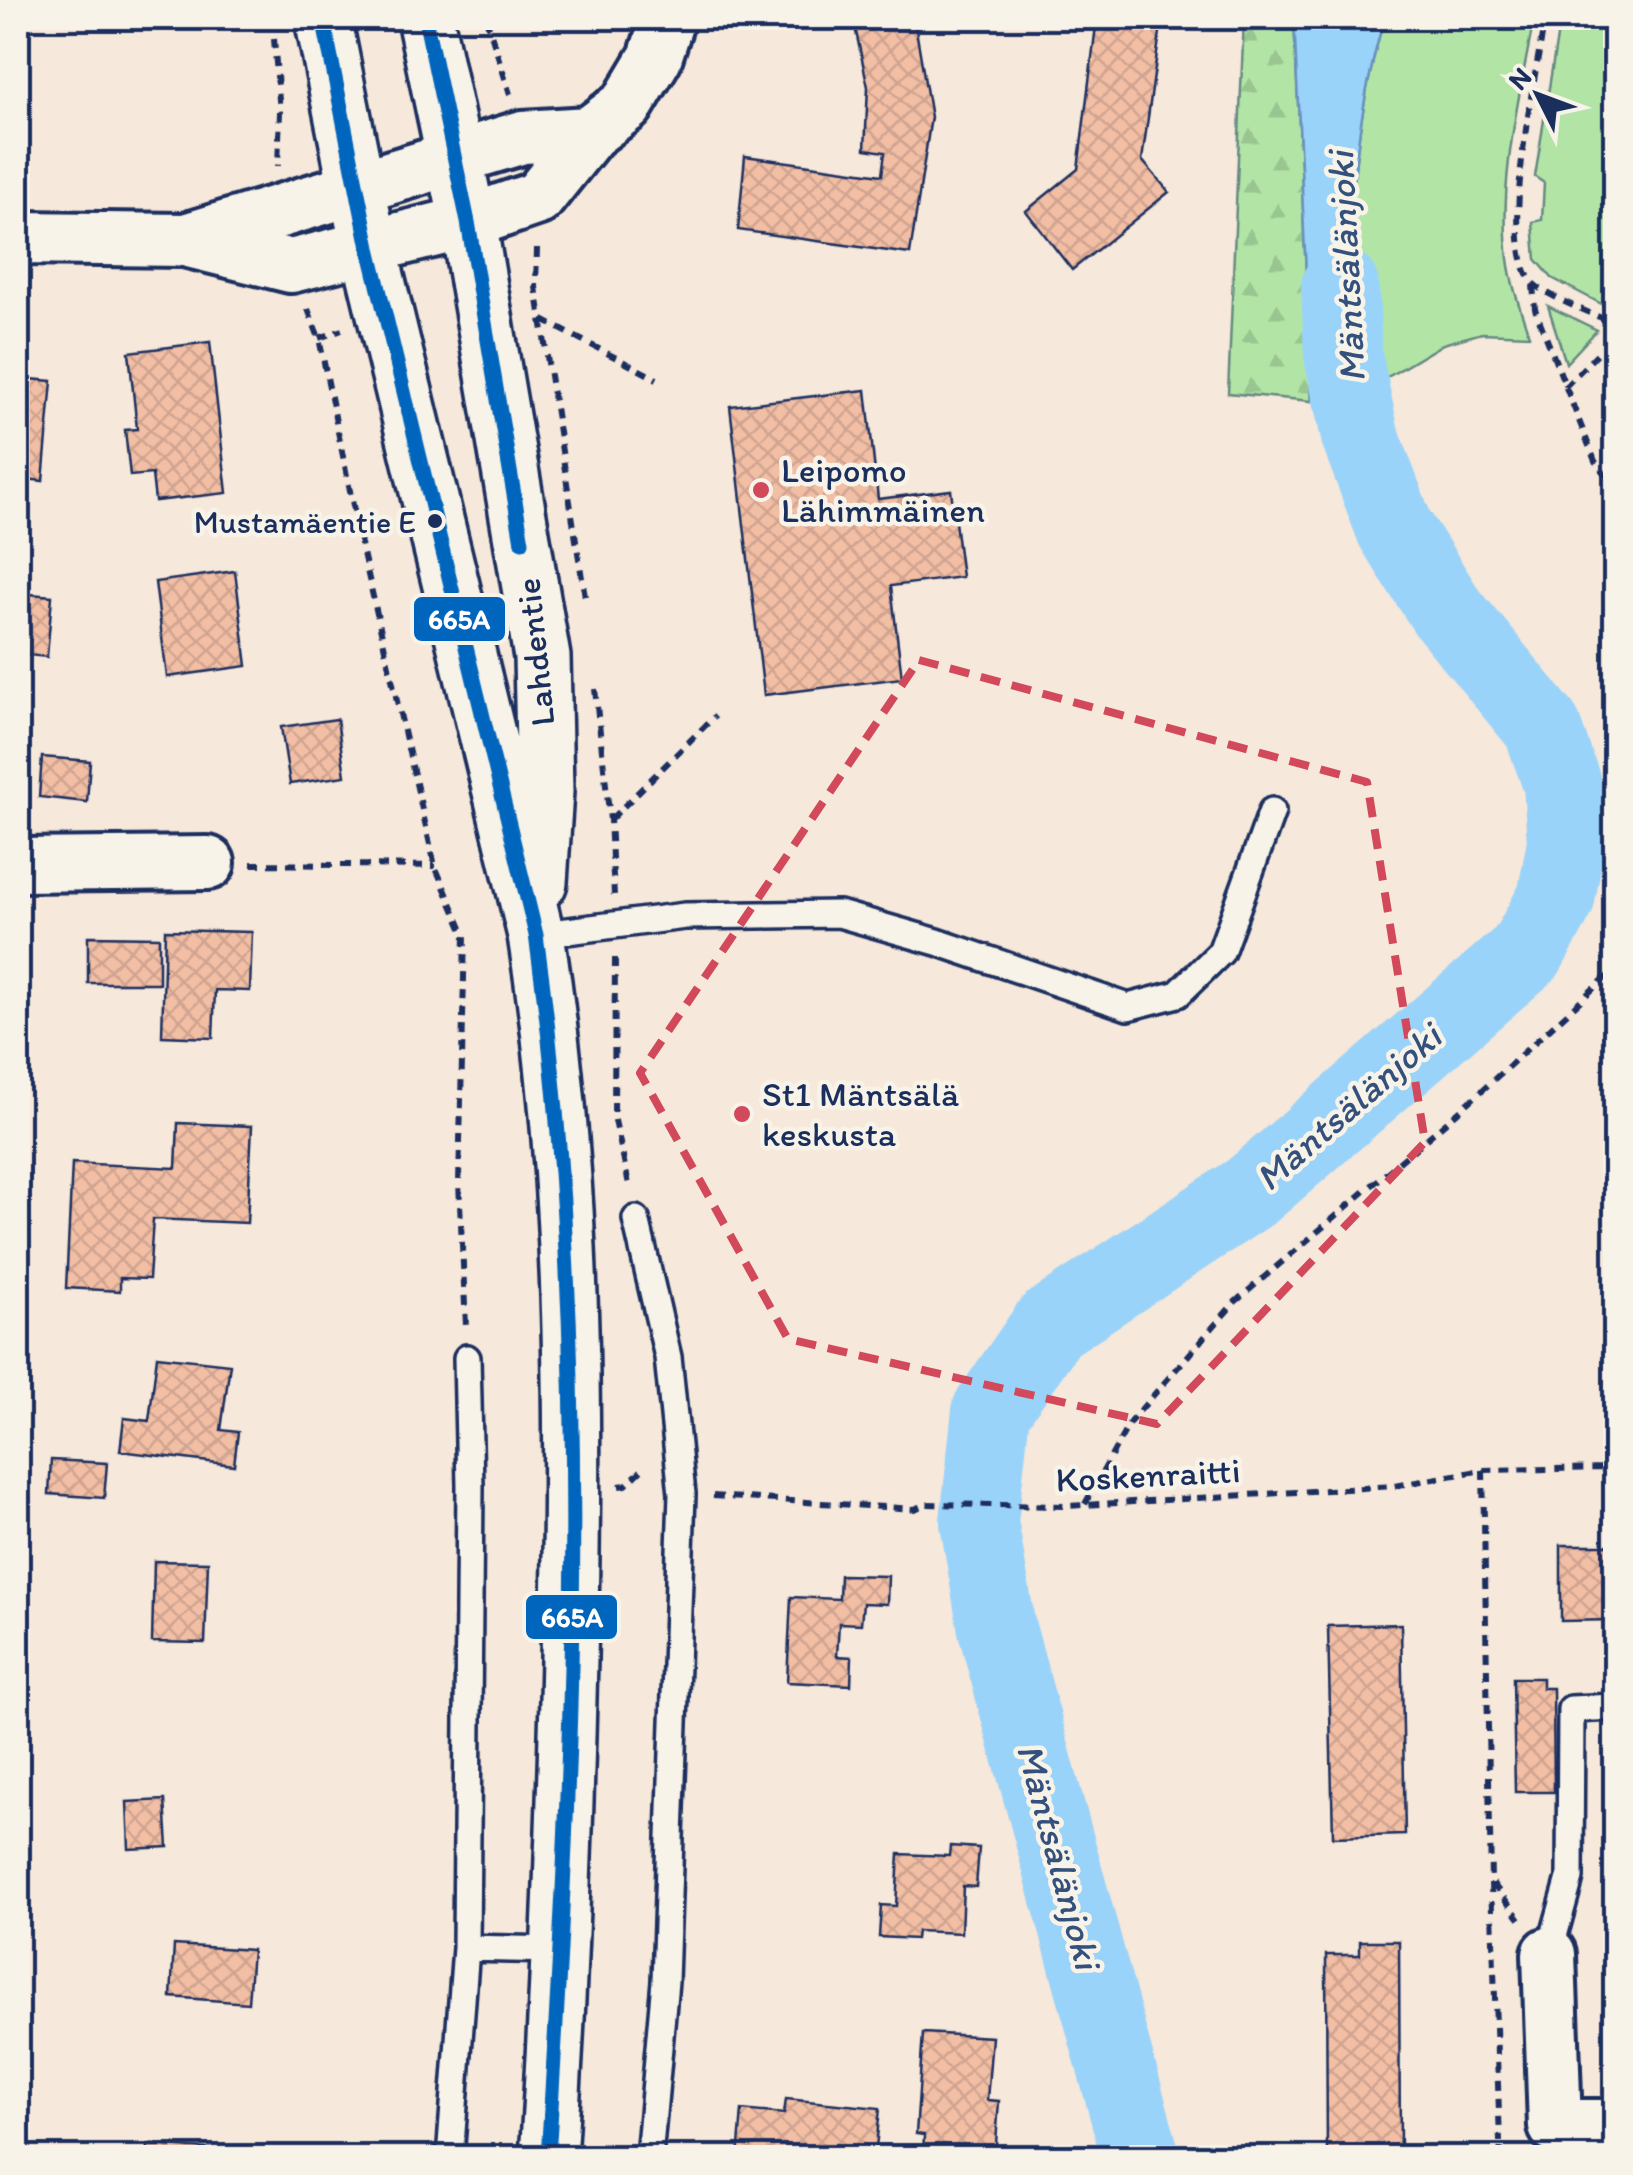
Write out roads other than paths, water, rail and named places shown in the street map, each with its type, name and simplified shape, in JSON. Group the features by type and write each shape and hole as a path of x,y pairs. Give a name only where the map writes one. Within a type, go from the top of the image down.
{"main road":[{"name":"Lahdentie","path":"425,18 468,222 542,657 546,791 536,935"},
{"name":"Lahdentie","path":"298,27 357,188 536,935 548,1013 568,1240 574,1488 562,1950 548,2158"}],"street":[{"path":"18,238 184,240 291,266 468,222 538,198 590,133 627,104 655,58 668,18"},
{"path":"184,240 523,137 590,133"},
{"path":"18,866 208,863"},
{"path":"1548,1954 1555,2126 1616,2126"}],"lane":[{"path":"536,935 684,916 839,914 937,942 1128,1007 1178,994 1221,952 1272,811"},
{"path":"636,1219 668,1358 682,1494 665,1980 649,2158"},
{"path":"450,2158 466,1948 470,1506 467,1358"},
{"path":"1548,1954 1570,1878 1571,1709 1616,1707"},
{"path":"466,1948 562,1950"}],"water":[{"path":"1294,18 1384,18 1360,126 1352,200 1356,319 1374,385 1312,401"}],"waterway":[{"name":"Mäntsälänjoki","path":"1141,2158 997,1629 979,1522 991,1411 1050,1325 1252,1191 1526,953 1556,899 1566,842 1562,784 1542,727 1446,610 1395,529 1360,436 1343,355 1340,286"}],"place":[{"name":"Leipomo Lähimmäinen","path":"761,490"},
{"name":"Mustamäentie E","path":"435,521"},
{"name":"St1 Mäntsälä keskusta","path":"742,1114"}]}
